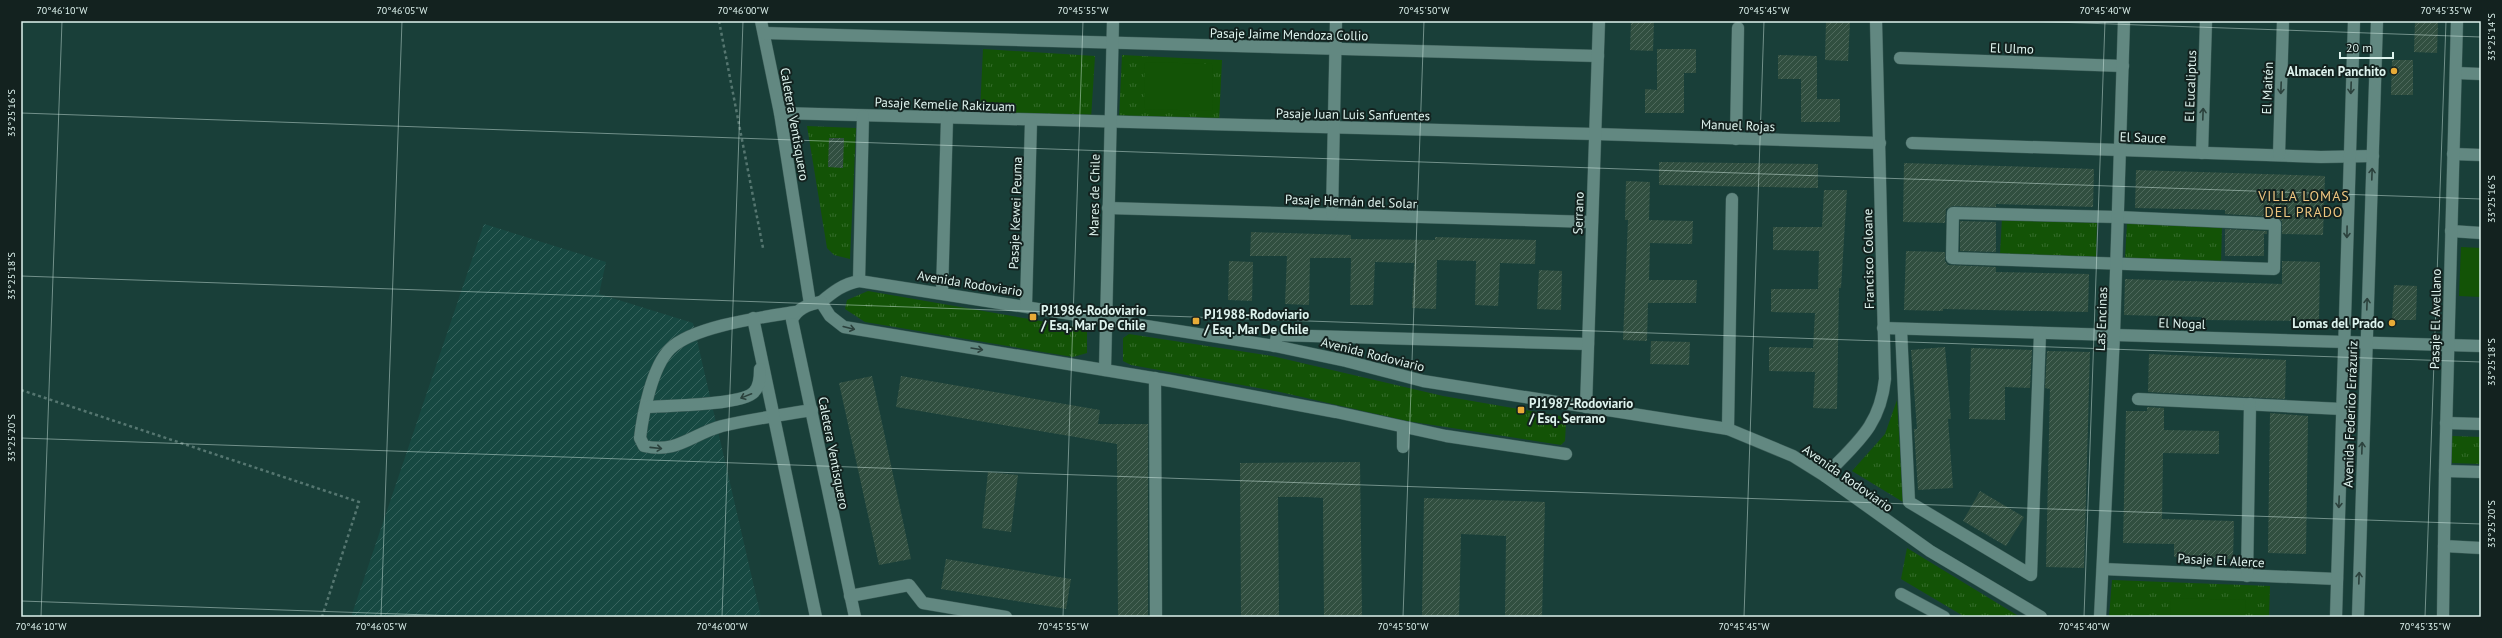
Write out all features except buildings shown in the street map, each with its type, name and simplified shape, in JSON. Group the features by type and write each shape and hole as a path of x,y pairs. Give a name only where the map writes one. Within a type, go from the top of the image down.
{"street":[{"name":"Caletera Ventisquero","path":"761,21 816,303"},
{"name":"Mares de Chile","path":"1105,370 1109,123 1113,21"},
{"path":"1332,214 1336,21"},
{"name":"Serrano","path":"1586,407 1599,21"},
{"name":"Francisco Coloane","path":"1825,476 1860,439 1879,412 1885,379 1876,21"},
{"name":"Las Encinas","path":"2100,617 2117,263 2124,21"},
{"name":"El Eucaliptus","path":"2202,153 2206,21"},
{"name":"El Maitén","path":"2279,155 2284,21"},
{"name":"Avenida Federico Errázuriz","path":"2336,617 2354,21"},
{"name":"Avenida Federico Errázuriz","path":"2358,617 2377,21"},
{"name":"Pasaje El Avellano","path":"2443,617 2446,423 2457,21"},
{"path":"1736,139 1738,28"},
{"name":"Pasaje Jaime Mendoza Collio","path":"764,33 1112,44 1598,56"},
{"name":"El Ulmo","path":"1900,58 2123,66"},
{"path":"2456,73 2481,74"},
{"name":"Pasaje Kemelie Rakizuam","path":"780,113 1109,123"},
{"path":"859,281 862,116"},
{"path":"942,293 948,119"},
{"name":"Pasaje Kewei Peuma","path":"1026,306 1031,121"},
{"name":"Pasaje Juan Luis Sanfuentes","path":"1109,123 1595,134"},
{"name":"Manuel Rojas","path":"1595,134 1880,143"},
{"name":"El Sauce","path":"1912,144 2202,153 2373,156"},
{"path":"2453,154 2481,155"},
{"path":"1728,429 1732,199"},
{"name":"Pasaje Hernán del Solar","path":"1108,208 1592,222"},
{"path":"1953,213 2118,217 2274,224 2274,269 1952,258 1953,213"},
{"path":"2451,231 2481,233"},
{"name":"Avenida Rodoviario","path":"816,303 838,288 848,283 859,281 1106,318 1276,346 1346,360 1423,381 1728,429 1787,453 1825,476 1930,551 2041,617"},
{"path":"812,410 722,426 706,431 683,444 668,449 656,449 644,446 640,438 654,376 660,361 670,348 707,331 753,318 795,312 816,303 844,327 1155,378 1263,397 1403,427 1566,454"},
{"name":"Caletera Ventisquero","path":"795,312 792,320 855,617"},
{"path":"753,318 816,617"},
{"name":"El Nogal","path":"1883,328 2481,346"},
{"path":"1901,329 1908,502 2031,574 2040,333"},
{"path":"1276,346 1277,335 1588,344"},
{"path":"647,407 722,402 745,398 754,392 760,382 760,350"},
{"path":"1155,378 1156,617"},
{"path":"2138,399 2342,409"},
{"path":"2247,576 2250,404"},
{"path":"2446,423 2481,424"},
{"path":"1403,427 1403,447"},
{"path":"2445,471 2481,472"},
{"path":"2444,546 2481,548"},
{"name":"Pasaje El Alerce","path":"2103,568 2247,576 2337,579"},
{"path":"850,596 909,585 923,603 1006,617"},
{"path":"1901,594 1920,611 1944,617"}],"path":[{"path":"719,21 763,248"},
{"path":"21,390 359,502 322,617"}],"shaded area":[{"path":"484,224 606,262 599,294 693,323 761,617 351,617"}],"green space":[{"path":"983,49 1095,56 1091,119 980,112"},
{"path":"1122,55 1222,60 1219,122 1119,118"},
{"path":"1145,62 1213,64 1212,111 1144,109"},
{"path":"807,126 856,128 850,259 834,255 827,248"},
{"path":"2002,218 2097,221 2096,257 2000,254"},
{"path":"2127,223 2222,226 2221,262 2125,259"},
{"path":"2461,247 2481,248 2481,297 2459,296"},
{"path":"868,291 1087,329 1087,353 1073,357 865,322 845,309 847,300"},
{"path":"1129,334 1272,356 1443,396 1560,416 1566,423 1565,441 1561,445 1407,421 1280,392 1131,365 1123,361 1123,338"},
{"path":"1897,400 1903,502 1852,471 1885,434"},
{"path":"2452,436 2481,437 2481,464 2452,463"},
{"path":"1907,548 2020,617 1965,617 1901,579"},
{"path":"2112,580 2270,586 2269,617 2109,617"},
{"path":"2171,598 2246,600 2245,617 2170,617"}],"place":[{"name":"Almacén Panchito","path":"2394,71"},
{"name":"PJ1986-Rodoviario / Esq. Mar De Chile","path":"1033,317"},
{"name":"PJ1988-Rodoviario / Esq. Mar De Chile","path":"1196,321"},
{"name":"Lomas del Prado","path":"2392,323"},
{"name":"PJ1987-Rodoviario / Esq. Serrano","path":"1521,410"}],"district":[{"name":"VILLA LOMAS DEL PRADO","path":"2304,204"}]}
